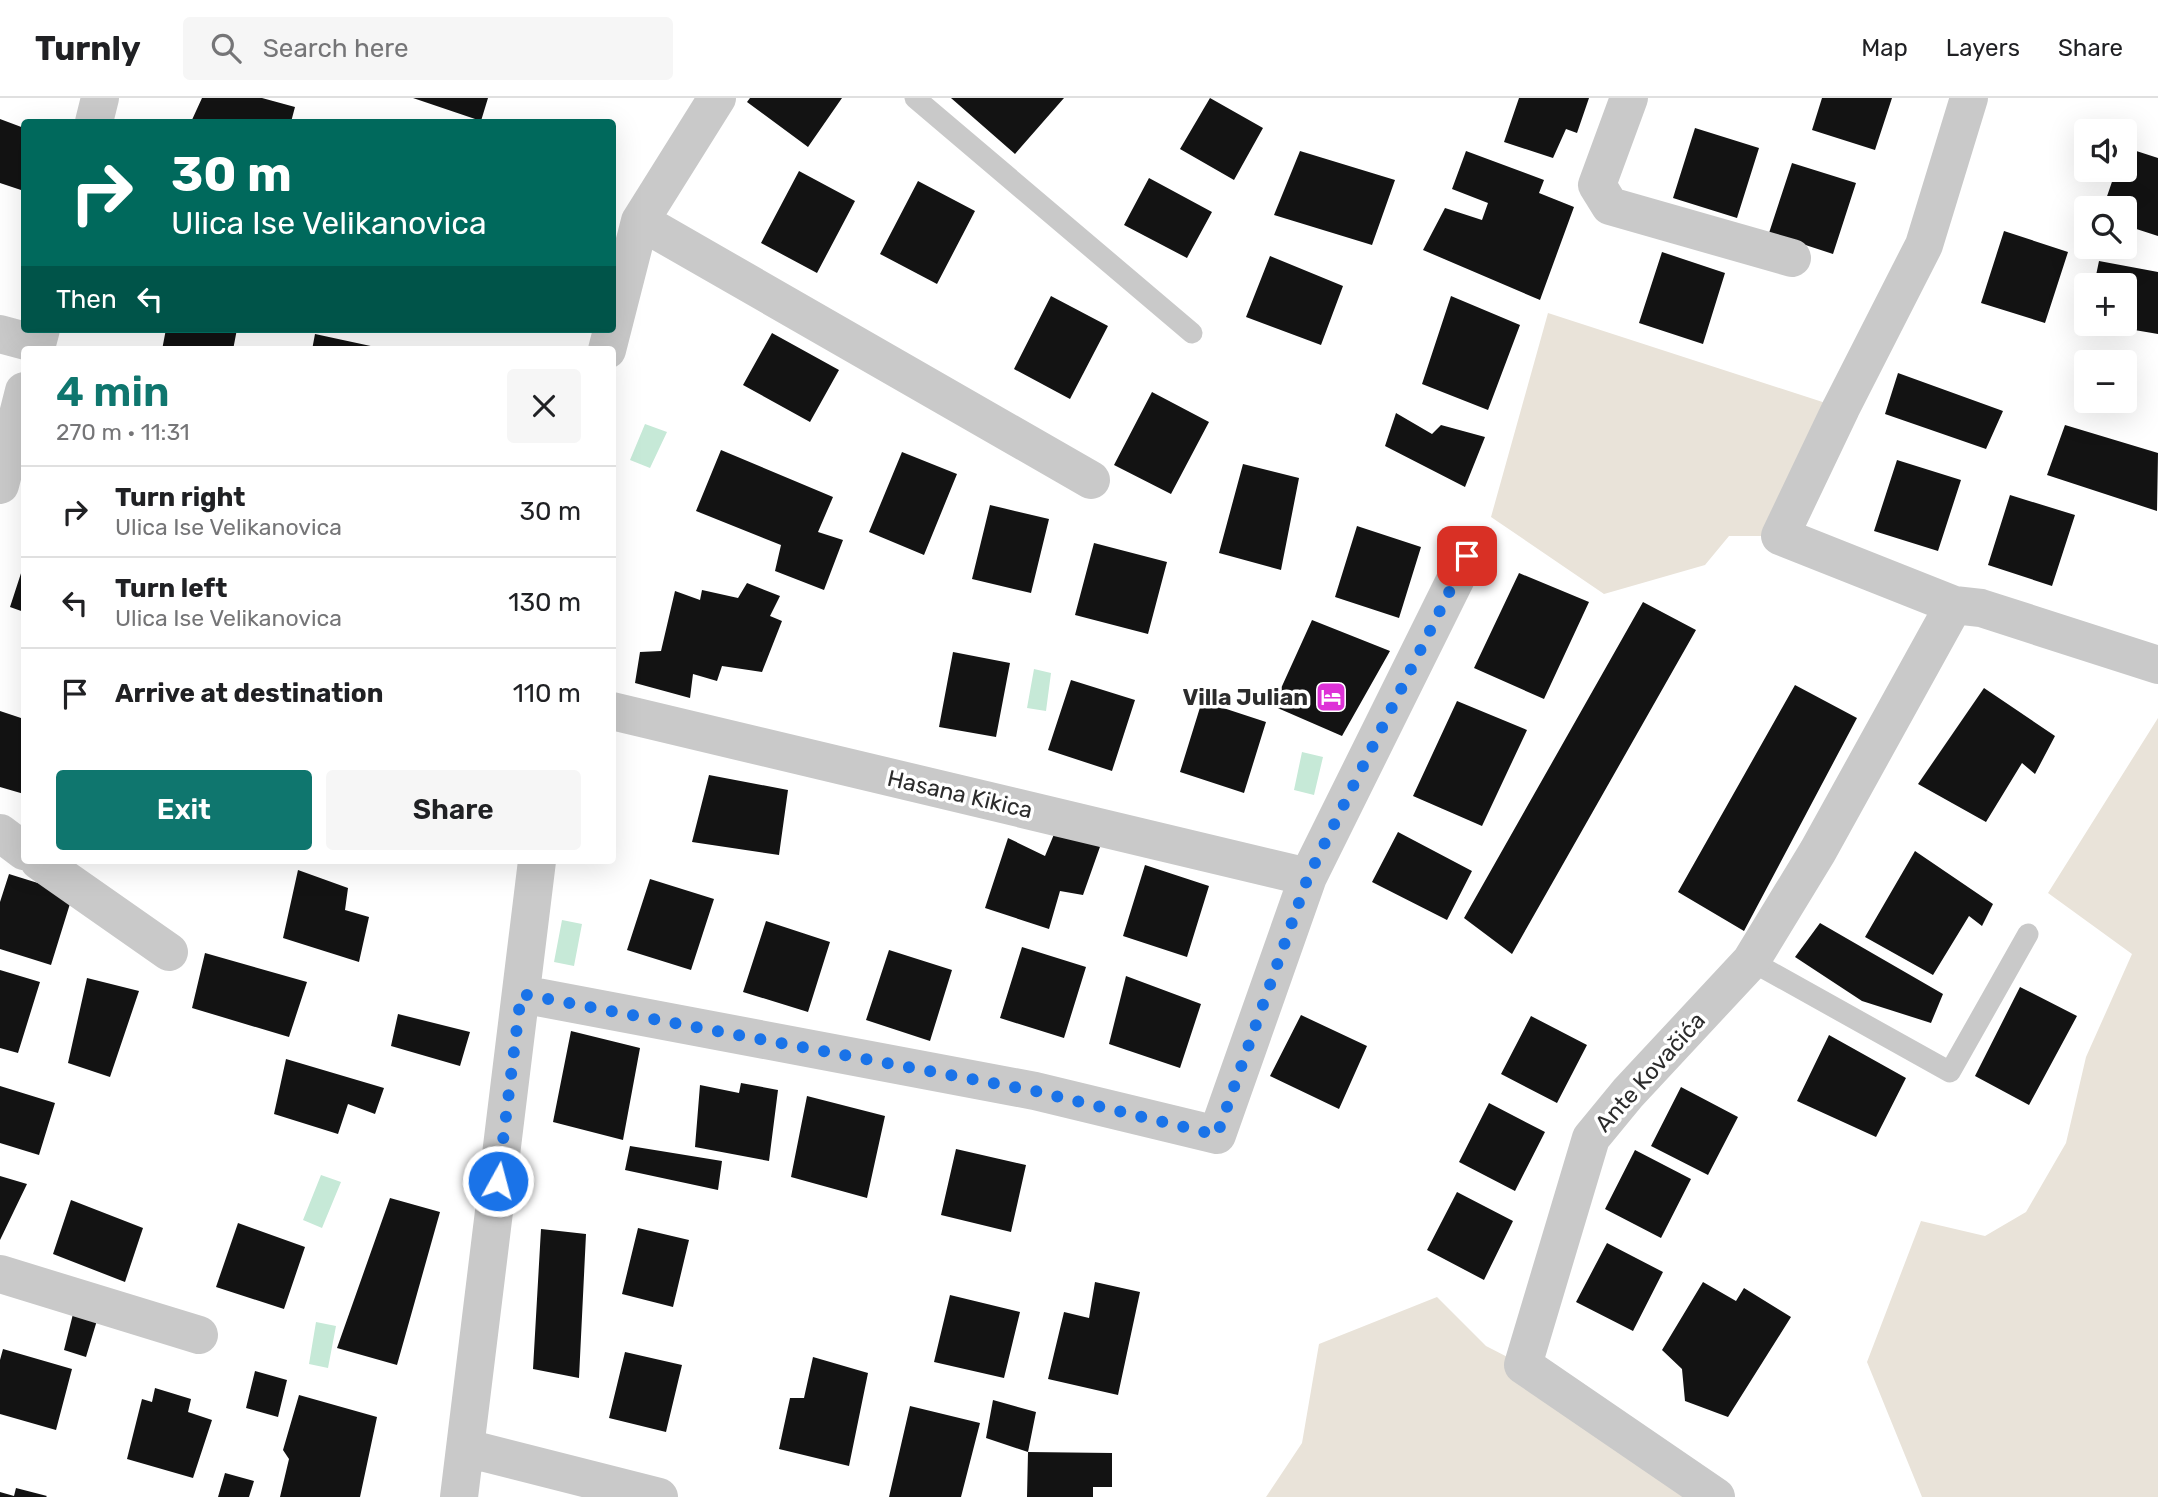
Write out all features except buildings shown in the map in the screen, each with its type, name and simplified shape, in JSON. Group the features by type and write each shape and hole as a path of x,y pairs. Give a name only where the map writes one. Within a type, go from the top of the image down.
{"street":[{"path":"95,119 100,98"},
{"path":"616,315 640,221 717,98"},
{"path":"1629,98 1597,185 1610,206 1792,258"},
{"path":"1969,98 1924,245 1780,536 1954,604 1981,608 2158,665"},
{"path":"640,221 1091,480"},
{"path":"0,334 38,341"},
{"path":"0,485 21,403"},
{"path":"521,994 1035,1091 1217,1135 1308,877 1467,556"},
{"name":"Ante Kovačića","path":"1716,1497 1522,1365 1591,1138 1628,1093 1751,961 1818,852 1954,604"},
{"name":"Hasana Kikica","path":"616,712 1308,877"},
{"path":"0,834 21,849"},
{"path":"43,864 169,952"},
{"path":"459,1497 537,864"},
{"path":"0,1274 199,1335"},
{"path":"466,1448 659,1497"}],"lane":[{"path":"915,98 1192,333"},
{"path":"1751,961 1950,1072 2028,934"}],"shaded area":[{"path":"1548,313 1841,408 1780,536 1729,536 1705,565 1604,594 1491,517"},
{"path":"645,424 667,432 650,468 630,460"},
{"path":"1034,669 1051,673 1046,711 1027,708"},
{"path":"2158,718 2158,1497 1922,1497 1867,1362 1921,1221 1985,1236 2026,1212 2066,1143 2086,1057 2132,954 2048,893"},
{"path":"1302,752 1323,757 1314,795 1294,790"},
{"path":"562,920 582,924 574,966 554,962"},
{"path":"321,1175 341,1182 322,1228 303,1220"},
{"path":"1437,1297 1486,1346 1523,1365 1709,1497 1266,1497 1302,1443 1319,1344"},
{"path":"316,1322 336,1326 328,1368 309,1364"}],"place":[{"name":"Villa Julian","path":"1331,697"}],"route":[{"path":"498,1181 521,994 1035,1091 1217,1135 1308,877 1467,556"}]}
